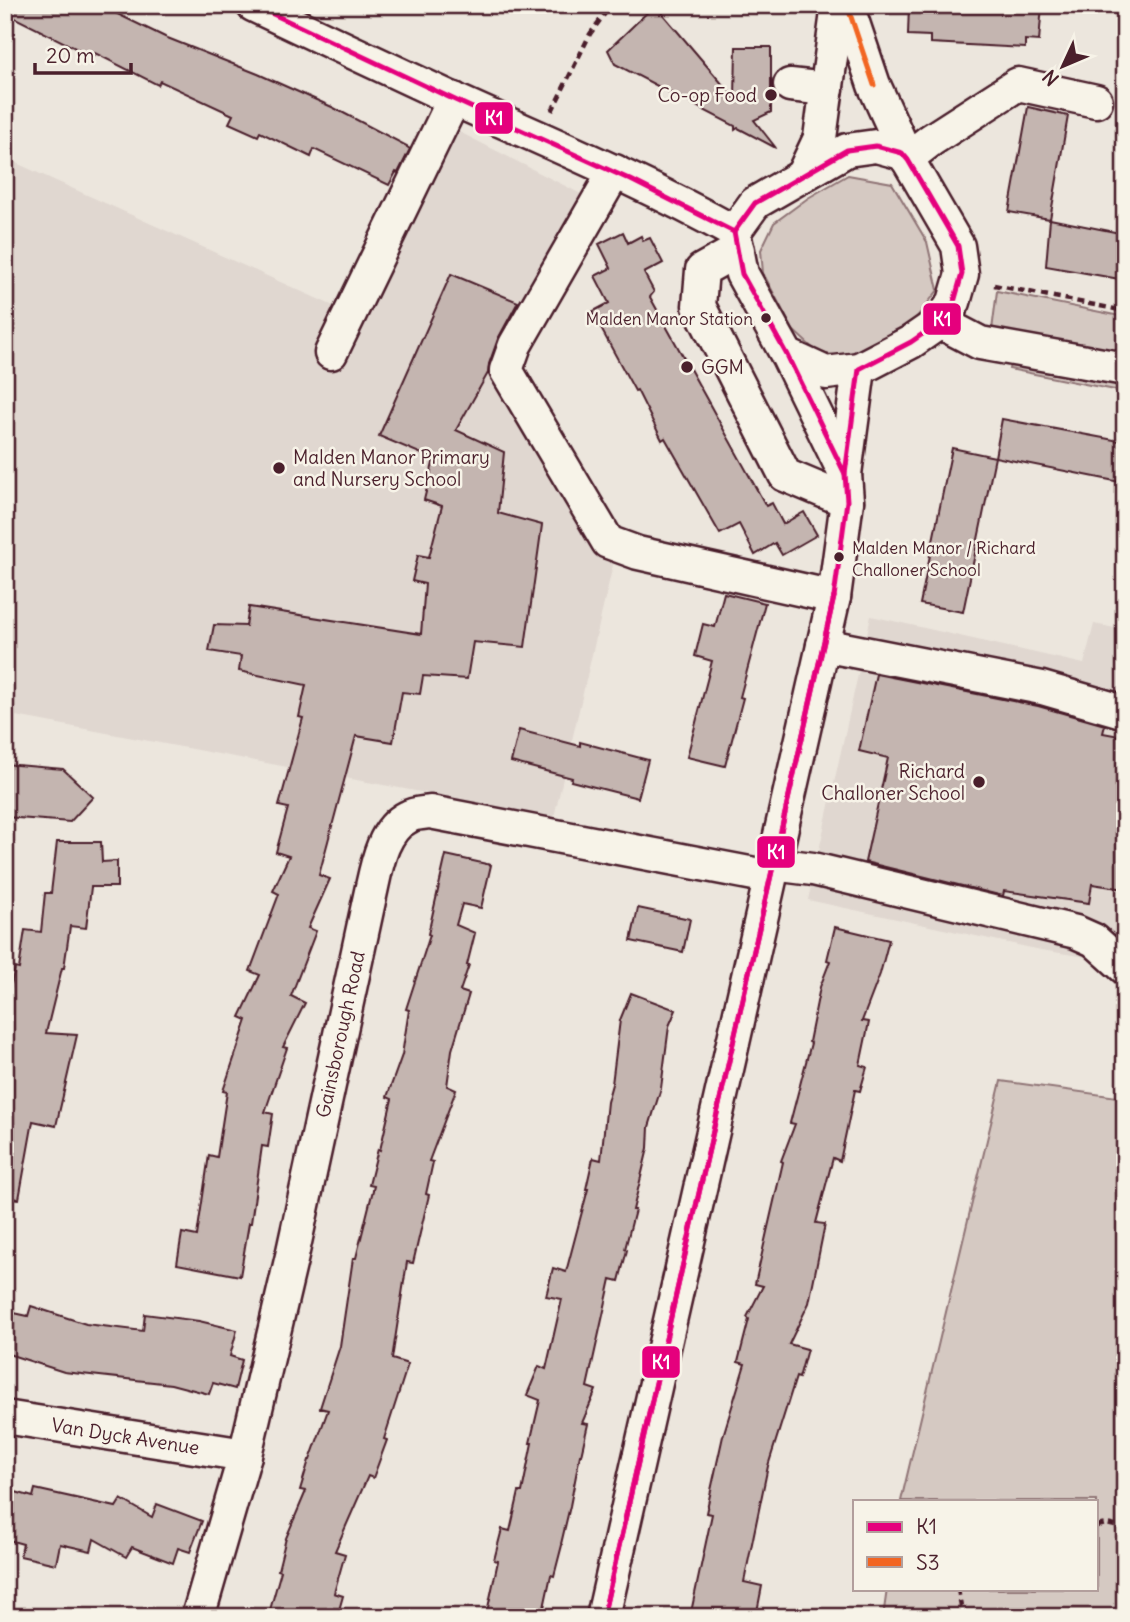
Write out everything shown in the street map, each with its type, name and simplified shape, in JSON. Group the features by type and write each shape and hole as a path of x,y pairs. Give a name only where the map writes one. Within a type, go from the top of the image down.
{"street":[{"path":"253,5 678,201 736,241 742,274 787,355 846,487"},
{"path":"802,176 820,138 838,5"},
{"path":"787,355 825,373 859,369 911,342 940,322 954,302 962,274 958,246 905,156 874,85 847,5"},
{"path":"846,487 785,475 699,306 702,270 736,241 755,203 847,150 876,146 905,156 1018,84 1096,101"},
{"path":"790,85 827,89"},
{"path":"331,353 454,99"},
{"path":"615,171 515,345 506,370 608,542 638,553 835,597"},
{"path":"940,322 980,343 1125,369"},
{"path":"603,1617 835,597 859,369"},
{"path":"823,645 1042,688 1125,712"},
{"name":"Gainsborough Road","path":"198,1617 245,1455 292,1256 380,854 392,830 409,816 430,812 772,871 813,869 1076,932 1094,940 1125,968"},
{"name":"Van Dyck Avenue","path":"5,1417 245,1455"}],"path":[{"path":"539,137 590,34 611,5"},
{"path":"994,285 1125,311"},
{"path":"1098,1526 1106,1524 1125,1528"},
{"path":"958,1590 961,1607 971,1617"}],"shaded area":[{"name":"Malden Manor Primary and Nursery School","path":"430,117 583,195 492,371 613,565 554,817 5,714 5,158 338,308"},
{"path":"848,175 892,183 927,242 938,290 912,323 851,357 818,353 793,330 763,273 761,250 774,223 808,198"},
{"path":"997,291 1125,317 1125,354 992,330"},
{"path":"1010,363 1125,385 1125,392 1009,369"},
{"name":"Richard Challoner School","path":"871,616 1084,664 1094,624 1125,630 1125,963 1041,950 808,900"},
{"path":"1001,1081 1125,1098 1125,1617 883,1617 887,1590 1098,1590 1098,1500 901,1500"}],"building":[{"path":"5,5 99,5 165,37 332,107 410,149 389,185 314,149 311,157 260,132 258,136 229,123 233,115 160,81 158,85 95,53 93,57 5,13"},
{"path":"655,5 735,99 736,47 771,47 771,112 754,120 776,148 738,128 735,130 735,126 615,64 608,50"},
{"path":"909,5 1042,5 1039,41 1025,40 1025,48 930,43 930,36 908,35"},
{"path":"1028,107 1068,116 1050,219 1009,212"},
{"path":"1050,219 1125,234 1125,280 1046,266"},
{"path":"623,232 628,243 641,236 643,241 650,238 663,263 644,273 654,292 650,297 766,506 772,503 783,524 804,512 817,535 782,555 775,543 755,555 739,524 720,534 665,438 662,440 592,312 609,303 595,276 611,268 599,244"},
{"path":"451,274 518,302 498,339 488,373 456,430 504,452 498,513 542,525 525,647 473,642 467,679 423,676 420,694 402,692 393,742 356,736 319,875 330,879 308,928 316,931 291,996 305,1003 283,1047 287,1048 265,1112 273,1114 268,1147 262,1146 240,1276 177,1264 182,1233 197,1236 209,1155 217,1157 227,1092 223,1091 247,1020 240,1017 260,975 250,971 279,894 273,891 289,856 276,852 288,808 279,806 303,718 299,717 306,685 239,671 241,656 209,651 214,625 246,626 249,607 421,634 425,584 412,581 418,555 429,557 442,506 424,500 434,459 379,436"},
{"path":"1002,419 1125,442 1125,483 995,457"},
{"path":"952,448 995,457 963,612 920,604"},
{"path":"724,593 765,603 725,766 687,757 712,661 695,656 703,624 715,627"},
{"path":"876,674 1038,706 1105,725 1103,733 1125,737 1125,889 1092,884 1089,903 1004,891 1003,896 865,862 888,758 859,751"},
{"path":"519,730 580,746 580,742 648,760 638,798 511,762"},
{"path":"5,764 63,769 93,797 70,822 5,817"},
{"path":"57,842 101,842 102,862 117,861 117,887 91,887 86,928 70,926 64,968 46,1033 77,1035 56,1126 33,1121 19,1199 5,1198 5,1009 15,968 19,969 25,930 41,932 45,893 51,893"},
{"path":"446,855 491,865 481,908 462,904 456,925 475,933 469,965 460,991 469,994 452,1050 447,1086 456,1090 429,1161 433,1162 426,1194 429,1195 413,1263 407,1262 392,1359 408,1364 384,1439 387,1440 373,1478 368,1476 335,1551 345,1554 334,1593 343,1596 337,1617 268,1617 281,1571 278,1570 286,1538 306,1491 300,1490 328,1410 320,1408 340,1346 353,1258 356,1258 374,1186 369,1185 392,1099 387,1097 402,1055 409,1010 406,1009 430,935 428,934"},
{"path":"638,908 690,919 683,952 631,941"},
{"path":"835,927 889,940 880,974 862,1021 869,1022 860,1065 867,1067 860,1091 855,1090 840,1161 833,1158 816,1223 825,1224 809,1303 789,1344 807,1349 768,1466 744,1582 762,1586 756,1617 690,1617 712,1514 706,1513 723,1436 745,1364 738,1362 749,1319 747,1317 763,1286 755,1284 783,1162 781,1161 795,1124 790,1123 811,1043 809,1042 820,987 830,961 827,960"},
{"path":"631,993 676,1010 669,1026 661,1088 649,1127 648,1148 633,1210 625,1249 627,1250 619,1281 611,1279 587,1387 596,1390 582,1423 588,1424 562,1545 554,1576 551,1575 542,1617 486,1617 498,1561 494,1560 502,1529 510,1531 519,1492 522,1492 540,1400 527,1395 539,1366 546,1369 562,1299 546,1296 553,1268 566,1272 588,1189 593,1158 601,1160 620,1020"},
{"path":"31,1306 86,1324 143,1331 145,1314 199,1321 237,1330 230,1356 242,1360 235,1389 213,1383 209,1394 171,1384 64,1372 5,1353 5,1311 28,1316"},
{"path":"5,1489 33,1497 35,1489 116,1507 121,1499 152,1517 157,1504 202,1521 190,1552 178,1548 173,1563 132,1547 126,1557 94,1539 91,1551 60,1544 56,1564 20,1556 23,1544 5,1539"}],"transit line":[{"name":"K1","path":"254,5 631,180 734,232"},
{"name":"S3","path":"847,5 874,85"},
{"name":"K1","path":"876,146 902,153 908,160 958,246 962,274 954,302 940,322 911,342 859,369 845,474 787,355 742,274 734,232 755,203 847,150 876,146"},
{"name":"K1","path":"834,597 847,501 845,474"},
{"name":"K1","path":"603,1617 834,597"},
{"name":"K1","path":"603,1617 834,597"}],"place":[{"name":"Co-op Food","path":"771,95"},
{"name":"Malden Manor Station","path":"766,318"},
{"name":"GGM","path":"687,367"},
{"name":"Malden Manor Primary and Nursery School","path":"279,468"},
{"name":"Malden Manor / Richard Challoner School","path":"839,557"},
{"name":"Richard Challoner School","path":"979,782"}]}
